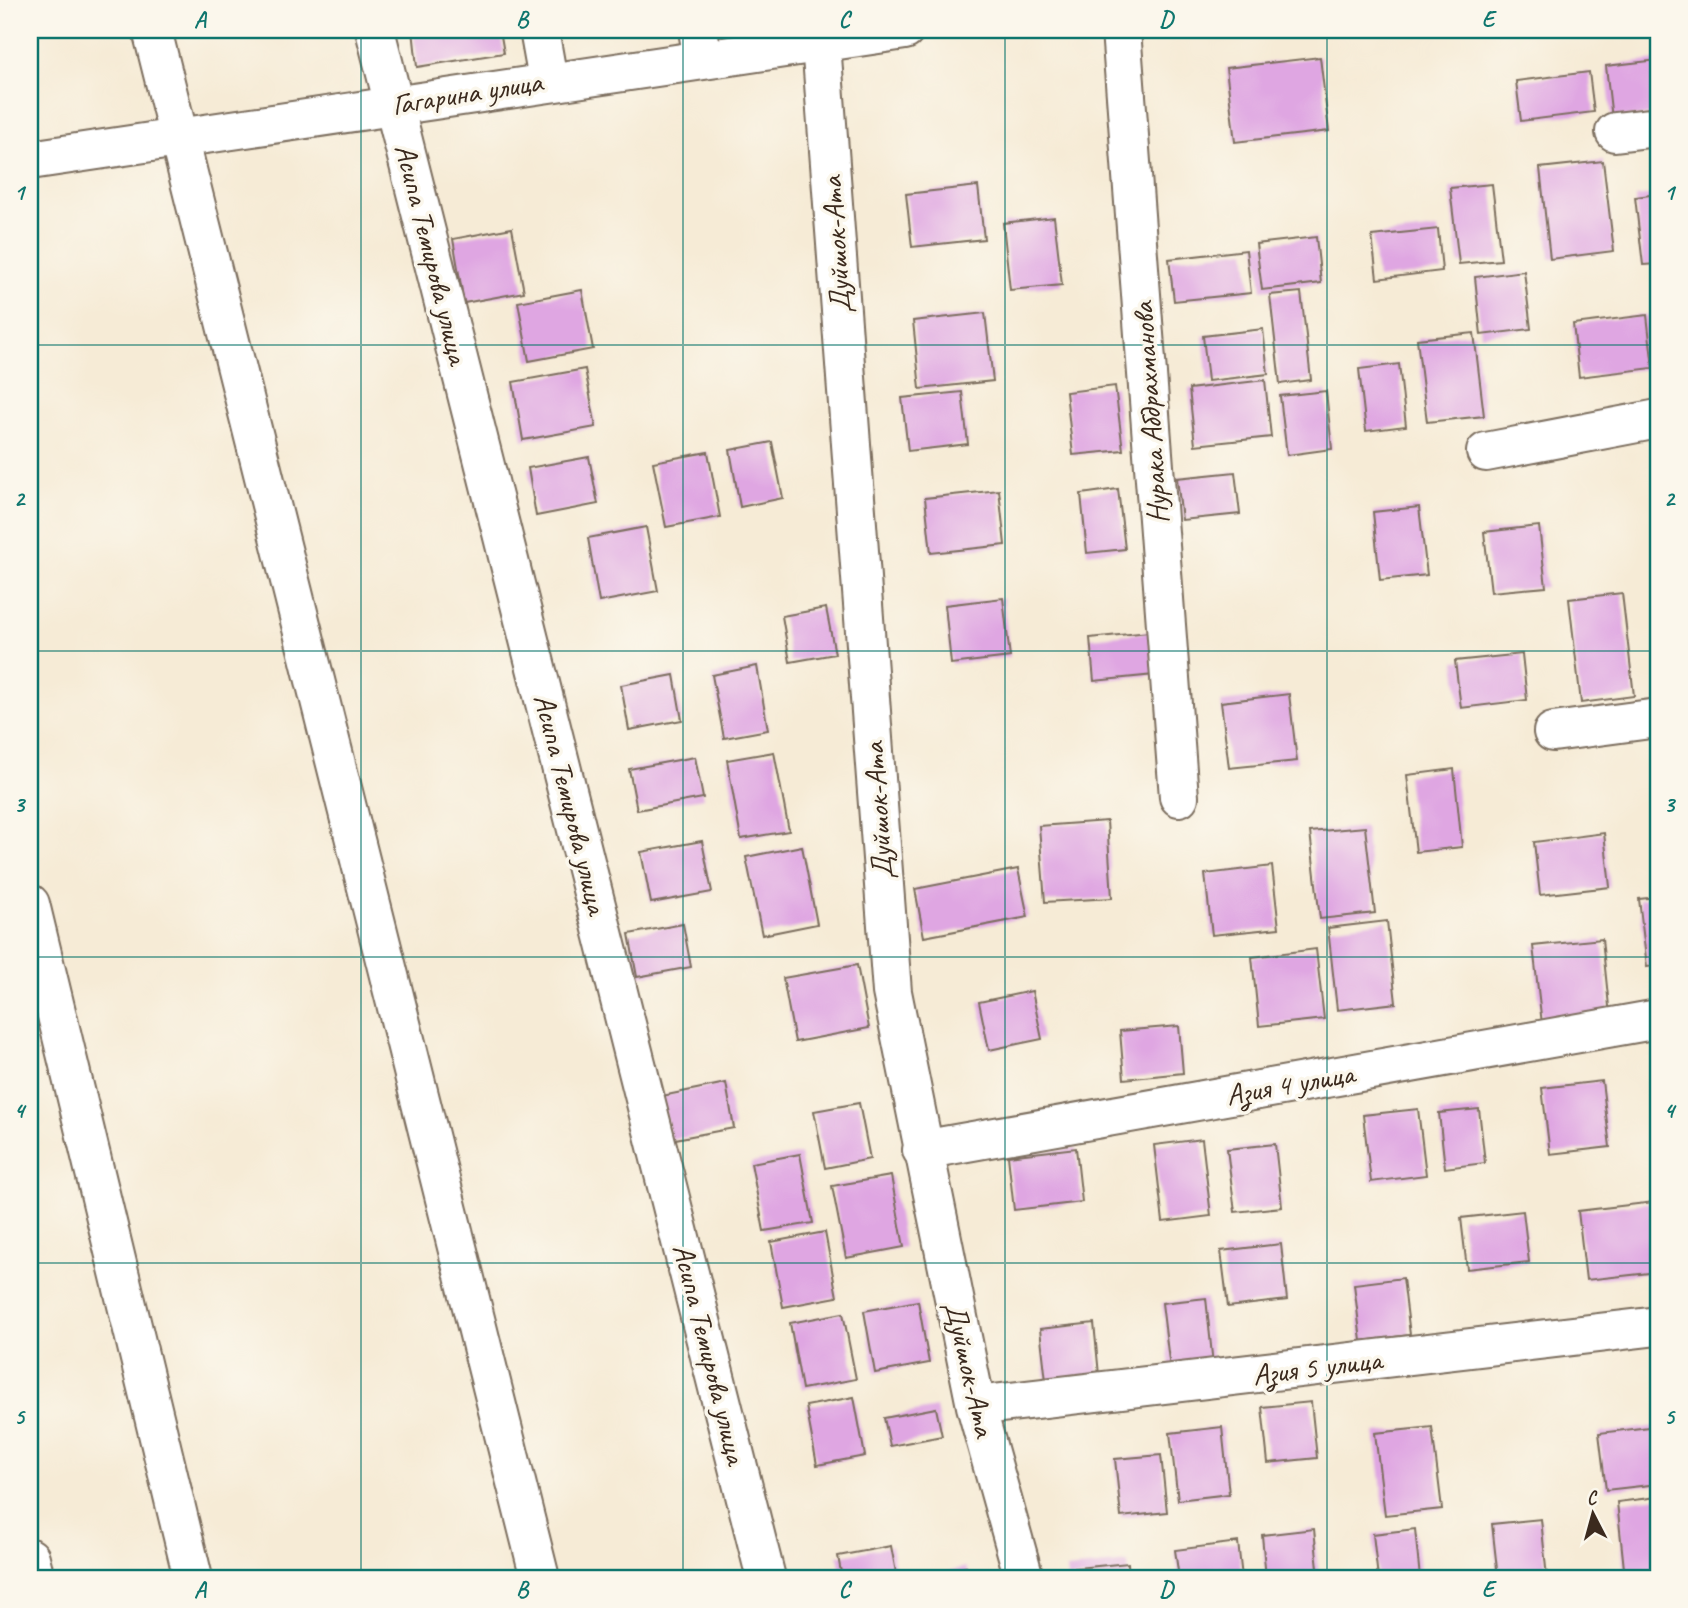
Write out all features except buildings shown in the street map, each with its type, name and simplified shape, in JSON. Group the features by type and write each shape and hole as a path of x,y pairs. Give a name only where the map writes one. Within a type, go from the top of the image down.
{"street":[{"path":"152,30 181,135 540,1578"},
{"name":"Асипа Темирова улица","path":"375,30 766,1578"},
{"path":"539,30 548,80"},
{"name":"Гагарина улица","path":"30,160 548,80 700,44 905,30"},
{"name":"Нурака Абдрахманова","path":"1121,30 1179,797"},
{"name":"Дуйшок-Ата","path":"820,36 892,992 976,1406 1024,1578"},
{"path":"1615,132 1658,127"},
{"path":"1486,452 1658,419"},
{"path":"1553,732 1658,718"},
{"path":"30,904 193,1578"},
{"name":"Азия 4 улица","path":"922,1150 1658,1018"},
{"name":"Азия 5 улица","path":"976,1406 1658,1326"},
{"path":"30,1558 35,1578"}]}
